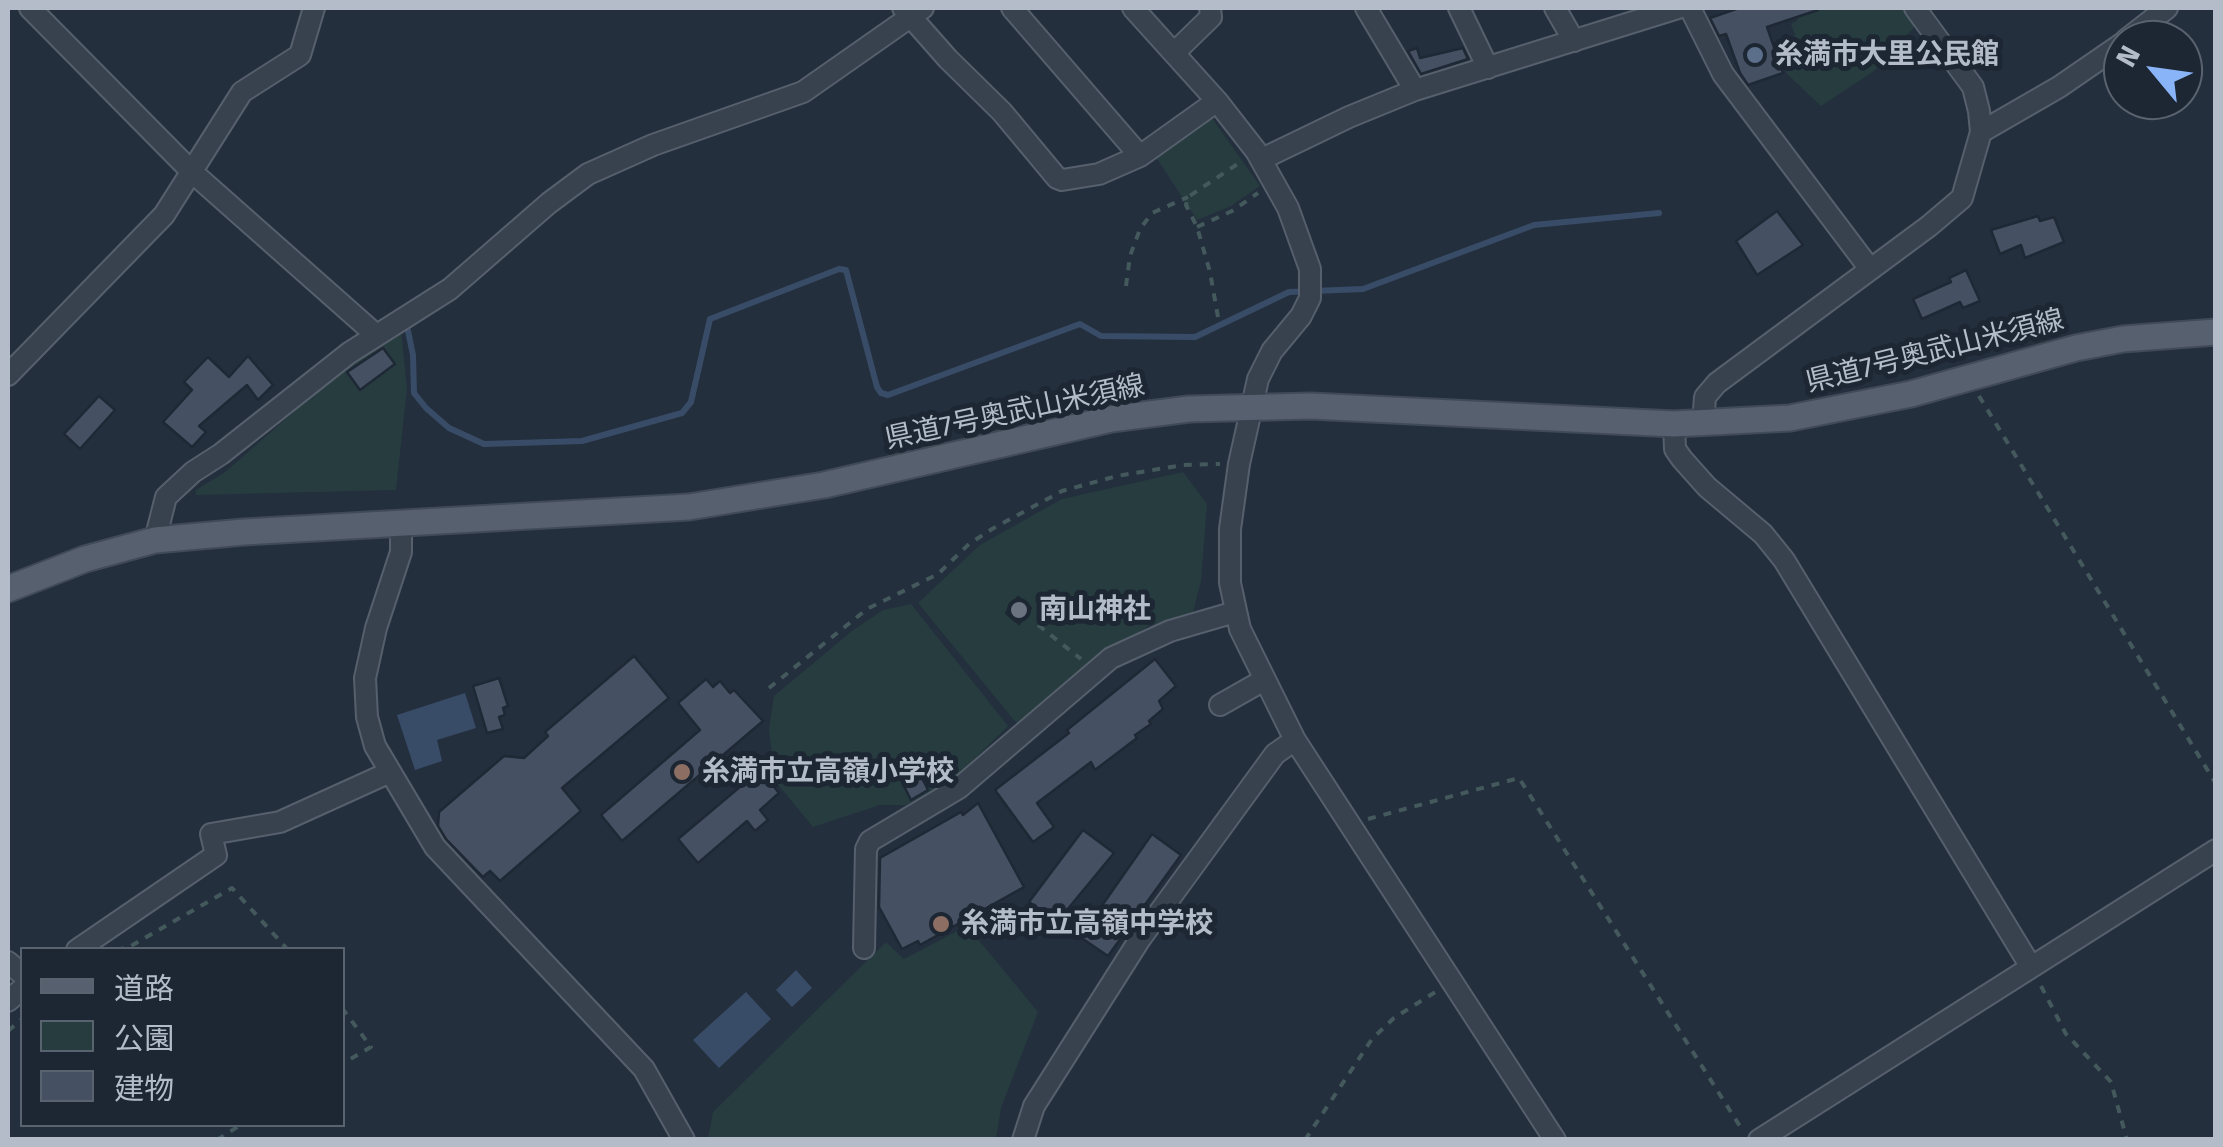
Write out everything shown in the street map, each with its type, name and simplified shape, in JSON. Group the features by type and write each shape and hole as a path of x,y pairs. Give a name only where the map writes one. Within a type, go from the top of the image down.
{"main road":[{"name":"県道7号奥武山米須線","path":"8,589 85,559 155,540 689,507 824,485 1111,419 1252,405 1674,424 1790,418 1968,380 2076,348 2124,339 2216,332"}],"street":[{"path":"30,8 192,172 375,334"},
{"path":"8,376 164,215 242,92 300,55 314,8"},
{"path":"1012,8 1140,156"},
{"path":"1133,8 1217,101 1259,155 1288,208 1310,269 1310,298 1264,365 1252,405 1230,529 1230,583 1235,612 1294,740 1554,1140"},
{"path":"1174,53 1211,17 1210,8"},
{"path":"1366,8 1416,90"},
{"path":"1459,8 1488,68"},
{"path":"1556,8 1574,41"},
{"path":"1690,8 1723,74 1870,269"},
{"path":"1702,424 1704,397 1717,384 1962,198 1981,132 1973,87 1915,8"},
{"path":"1259,155 1416,90 1663,10"},
{"path":"155,540 166,497 193,472 375,334 450,289 549,202 588,174 802,92 912,11 1056,178 1087,177 1140,156 1217,101"},
{"path":"1981,132 2103,56"},
{"path":"1674,424 1674,449 1682,459 1763,534 1784,560 2030,967"},
{"path":"401,524 401,552 364,678 367,717 375,746 435,848 644,1069 684,1140"},
{"path":"864,948 866,849 870,842 959,788 1111,658 1170,631 1235,612"},
{"path":"1220,705 1264,680"},
{"path":"1023,1140 1034,1106 1140,939 1275,754 1294,740"},
{"path":"82,947 216,855 210,834 280,822 388,773"},
{"path":"1759,1140 2216,850"}],"path":[{"path":"1126,286 1130,256 1140,229 1152,213 1188,198 1259,155"},
{"path":"1197,226 1232,211 1273,181"},
{"path":"1188,198 1186,206 1197,226 1218,317"},
{"path":"1968,380 2216,784"},
{"path":"768,688 867,609 938,574 969,544 1062,491 1133,473 1225,464"},
{"path":"1038,625 1078,656"},
{"path":"1351,824 1520,778 1748,1140"},
{"path":"129,947 232,888 285,947"},
{"path":"2030,967 2066,1034 2112,1082 2127,1140"},
{"path":"1305,1140 1372,1039 1394,1018 1454,981"},
{"path":"345,1012 371,1047 345,1062"}],"green space":[{"path":"1794,8 1905,8 1917,24 1874,71 1821,106 1787,74 1779,56 1795,35 1791,24 1798,20"},
{"path":"1212,118 1260,186 1231,206 1197,220 1156,157"},
{"path":"401,330 407,388 396,490 196,495 196,490 224,473 320,389"},
{"path":"1183,472 1207,504 1201,581 1192,616 1150,625 1018,725 918,603 980,545 1062,499"},
{"path":"911,604 1008,726 955,778 906,805 880,805 813,827 775,781 769,729 774,696 883,610"},
{"path":"967,926 1038,1012 1001,1108 996,1139 708,1139 713,1112 886,942 904,959"}],"water":[{"path":"465,693 476,728 437,740 442,761 415,770 397,715"},
{"path":"796,970 812,988 792,1007 776,990"},
{"path":"746,992 771,1019 719,1068 693,1040"}],"building":[{"name":"糸満市大里公民館","path":"1739,8 1818,10 1767,27 1783,73 1748,85 1726,34 1719,36 1710,18"},
{"path":"1417,48 1420,58 1463,48 1468,59 1421,74 1408,51"},
{"path":"1777,211 1803,245 1757,275 1736,241"},
{"path":"2038,216 2040,221 2054,217 2064,242 2025,258 2021,245 2000,254 1991,230"},
{"path":"1966,270 1980,301 1963,308 1960,302 1922,319 1913,299 1951,282 1949,278"},
{"path":"383,348 395,364 360,390 347,372"},
{"path":"248,356 273,385 258,400 247,385 199,426 206,432 192,447 163,422 192,390 184,382 208,357 229,377"},
{"path":"99,396 115,410 80,449 64,434"},
{"name":"南山神社","path":"1018,597 1031,608 1019,624 1006,613"},
{"path":"634,656 669,698 562,788 581,811 500,881 490,871 483,877 446,839 438,826 439,812 504,756 524,758 548,736 545,732"},
{"path":"1155,659 1176,686 1159,701 1163,709 1135,735 1137,738 1095,770 1091,762 1037,803 1054,827 1033,842 995,790"},
{"path":"499,678 508,706 503,708 505,715 499,717 503,729 487,733 473,686"},
{"path":"706,679 713,687 720,681 730,693 734,690 763,721 622,841 601,815 700,730 678,703"},
{"path":"760,770 779,793 760,810 768,820 755,831 747,821 698,863 678,839"},
{"path":"920,774 928,790 911,800 903,784"},
{"path":"978,803 1024,887 920,945 918,941 902,949 879,907 880,858 961,812 963,815"},
{"path":"1083,830 1114,853 1057,922 1029,902"},
{"path":"1152,834 1181,855 1108,956 1080,937"}],"waterway":[{"path":"407,326 414,393 449,428 484,444 582,441 682,413 691,402 710,319 839,269 846,270 877,387 888,395 1080,324 1101,336 1195,337 1289,292 1363,289 1534,225 1659,213"}],"place":[{"name":"糸満市大里公民館","path":"1755,55"},
{"name":"南山神社","path":"1019,610"},
{"name":"糸満市立高嶺小学校","path":"682,772"},
{"name":"糸満市立高嶺中学校","path":"941,924"}]}
